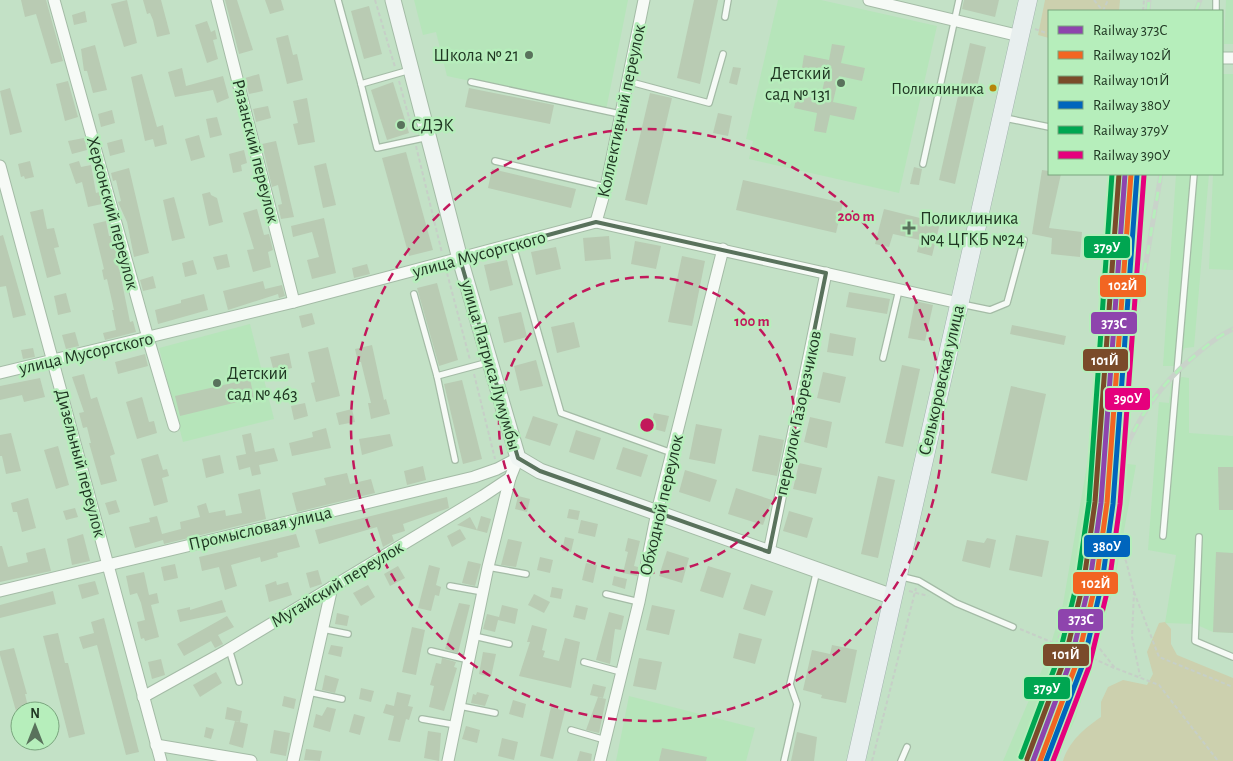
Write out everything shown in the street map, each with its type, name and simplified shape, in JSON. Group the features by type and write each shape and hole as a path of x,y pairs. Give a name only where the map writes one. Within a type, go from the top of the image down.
{"main road":[{"name":"Селькоровская улица","path":"856,761 1000,117 1028,0"}],"street":[{"name":"Херсонский переулок","path":"54,0 174,426"},
{"name":"Рязанский переулок","path":"217,0 294,302"},
{"name":"улица Патриса Лумумбы","path":"393,0 412,70 422,138 460,259 518,458 540,472 817,570 895,587"},
{"name":"Коллективный переулок","path":"596,222 606,187 644,0"},
{"path":"869,0 909,14 954,20 1020,36"},
{"name":"Дизельный переулок","path":"0,166 109,564 160,761"},
{"name":"улица Мусоргского","path":"0,373 445,264 596,222 959,303"},
{"name":"Обходной переулок","path":"600,761 638,602 657,512 723,249"},
{"name":"переулок Газорезчиков","path":"769,552 826,273"},
{"path":"448,761 488,567 510,478 518,458"},
{"name":"Промысловая улица","path":"0,591 464,479 497,469 518,458"},
{"name":"Мугайский переулок","path":"143,697 229,649 510,478"},
{"path":"294,761 332,587"},
{"path":"156,746 251,761"}],"lane":[{"path":"338,0 377,148 422,138"},
{"path":"725,17 728,0"},
{"path":"923,164 959,0"},
{"path":"627,81 709,103 722,54"},
{"path":"361,84 412,70"},
{"path":"471,82 620,114"},
{"path":"1000,117 1048,127"},
{"path":"495,161 606,187"},
{"path":"1163,536 1194,175"},
{"path":"959,303 990,310 1007,303 1024,240"},
{"path":"513,245 561,413 672,453"},
{"path":"883,358 899,290"},
{"path":"414,294 437,376 455,460"},
{"path":"437,376 489,362"},
{"path":"1200,537 1195,641 1233,658"},
{"path":"488,567 526,574"},
{"path":"784,761 797,704 790,684 817,570"},
{"path":"895,587 918,581 956,603 1013,627"},
{"path":"450,586 483,592"},
{"path":"606,594 638,602"},
{"path":"323,629 348,634"},
{"path":"474,636 509,644"},
{"path":"229,649 239,682"},
{"path":"432,651 469,660"},
{"path":"584,662 621,672"},
{"path":"309,692 342,699"},
{"path":"460,706 495,713"},
{"path":"422,719 456,725"},
{"path":"571,730 605,740"},
{"path":"902,761 907,747"}],"path":[{"path":"375,0 396,74 422,138 445,264 497,469"},
{"path":"1094,0 1102,10"},
{"path":"1133,175 1102,534 1113,542 1126,561 1134,592 1159,657 1233,687"},
{"path":"872,761 918,581"},
{"path":"895,587 931,597"},
{"path":"1134,592 1132,637 1140,676"},
{"path":"1013,627 1056,644 1061,632 1090,642"},
{"path":"1115,668 1097,644 1100,630 1096,629 1092,643 1090,642 1088,656 1115,668 1159,684 1218,761"}],"highlighted area":[{"path":"596,222 826,273 769,552 540,471 518,458 460,259"}],"shaded area":[{"name":"Школа № 21","path":"414,0 628,0 606,110 447,76 436,32 423,35"},
{"name":"Детский сад № 131","path":"778,0 821,0 937,26 899,193 749,159 753,141 746,139"},
{"path":"1045,0 1120,0 1119,10 1048,10 1048,38 1038,35"},
{"path":"1226,0 1233,0 1233,44 1224,44"},
{"path":"1223,74 1233,74 1233,270 1209,269 1213,175 1223,175"},
{"path":"1176,175 1209,175 1194,347 1185,348 1174,366 1163,366"},
{"name":"Детский сад № 463","path":"250,324 274,419 183,442 159,348"},
{"path":"1182,377 1189,378 1189,433 1233,436 1233,633 1213,632 1195,624 1165,623 1176,555 1148,550 1159,402 1169,403 1171,384"},
{"path":"1088,459 1136,465 1113,591 1076,717 1056,761 1003,761 1046,660 1063,604"},
{"path":"1165,622 1171,629 1171,644 1177,655 1233,678 1233,761 1063,761 1073,741 1101,717 1101,702 1108,687 1123,680 1147,685 1153,674 1147,652 1159,623"},
{"path":"629,696 755,728 746,761 616,761"}],"building":[{"path":"21,0 46,0 63,61 51,64 36,14 25,17"},
{"path":"127,0 137,43 124,47 111,4"},
{"path":"143,0 161,0 170,34 157,37 153,20 150,13 147,14"},
{"path":"225,0 237,0 253,50 239,54"},
{"path":"265,0 281,0 284,10 270,14"},
{"path":"694,0 718,0 700,84 677,78"},
{"path":"964,0 999,0 995,17 962,9"},
{"path":"369,6 382,54 364,59 351,11"},
{"path":"85,11 87,22 74,25 72,15"},
{"path":"207,21 211,32 215,30 217,39 213,40 218,59 207,63 195,25"},
{"path":"288,35 293,55 297,54 303,80 287,84 276,38"},
{"path":"970,43 986,47 955,184 939,180"},
{"path":"832,44 845,46 841,63 865,68 862,81 839,76 833,102 857,107 854,120 830,115 826,133 814,131 817,113 794,108 797,94 820,100 826,74 802,68 804,55 829,60"},
{"path":"95,45 107,90 93,93 87,71 84,71 81,49"},
{"path":"733,67 741,68 737,85 729,83"},
{"path":"182,68 186,86 223,76 229,98 217,103 213,90 175,97 168,72"},
{"path":"142,74 157,127 163,125 167,144 155,147 153,139 145,141 131,77"},
{"path":"259,74 263,91 249,94 245,78"},
{"path":"68,81 78,117 65,121 56,84"},
{"path":"393,82 409,133 387,140 371,90"},
{"path":"10,88 22,132 10,135 0,91"},
{"path":"469,88 554,105 550,124 465,107"},
{"path":"650,93 672,98 647,205 625,200"},
{"path":"307,98 315,142 298,145 293,124 298,123 293,101"},
{"path":"268,106 271,118 256,122 253,109"},
{"path":"112,110 115,123 101,127 98,114"},
{"path":"718,113 732,116 728,136 713,133"},
{"path":"217,117 222,135 210,138 206,119"},
{"path":"199,135 205,157 191,161 185,139"},
{"path":"84,138 87,150 72,154 68,141"},
{"path":"122,139 125,152 110,156 107,143"},
{"path":"276,141 294,217 281,219 278,205 282,204 278,185 272,187 262,144"},
{"path":"244,150 247,163 241,165 242,171 233,173 229,154"},
{"path":"406,152 433,250 409,256 382,158"},
{"path":"30,161 34,177 25,179 24,176 21,177 18,164"},
{"path":"79,161 81,167 91,165 96,193 99,192 102,204 88,207 82,182 76,184 69,164"},
{"path":"326,163 336,205 323,208 314,166"},
{"path":"914,167 922,169 919,185 910,184"},
{"path":"129,168 149,253 134,257 127,222 118,202 121,201 116,180 113,181 111,173"},
{"path":"492,169 576,189 571,208 488,188"},
{"path":"1042,170 1048,171 1048,175 1061,175 1049,228 1082,232 1080,257 1051,254 1052,238 1032,234"},
{"path":"743,180 843,203 836,233 736,210"},
{"path":"210,192 211,195 217,198 223,222 209,226 202,194"},
{"path":"174,197 185,238 172,241 163,200"},
{"path":"43,209 47,229 54,228 59,247 54,248 61,274 47,278 30,212"},
{"path":"257,209 264,235 269,234 273,250 268,252 271,267 253,272 247,250 254,249 243,213"},
{"name":"Поликлиника №4 ЦГКБ №24","path":"884,209 940,223 932,256 917,252 920,240 893,234 889,247 875,244"},
{"path":"324,218 336,273 312,279 307,260 319,257 312,232 293,237 291,226"},
{"path":"106,221 109,236 112,236 114,243 130,322 133,321 136,332 105,340 103,333 116,330 112,310 114,310 107,279 104,280 102,270 104,269 93,224"},
{"path":"3,235 26,315 13,318 6,286 0,287 0,236"},
{"path":"609,236 611,259 585,261 583,238"},
{"path":"635,241 661,246 656,269 631,264"},
{"path":"556,247 561,269 536,275 531,252"},
{"path":"227,254 230,267 217,270 213,257"},
{"path":"682,256 705,261 692,326 668,322"},
{"path":"193,260 197,274 185,277 182,263"},
{"path":"507,260 513,285 490,291 484,265"},
{"path":"367,264 370,274 354,278 352,268"},
{"path":"153,276 156,288 143,291 140,280"},
{"path":"263,281 265,289 282,285 285,296 279,298 278,294 228,310 223,291"},
{"path":"437,283 458,360 439,366 417,288"},
{"path":"849,292 890,299 887,314 846,307"},
{"path":"66,293 71,312 58,315 54,296"},
{"path":"204,294 208,310 158,324 155,310"},
{"path":"915,301 933,305 925,341 908,338"},
{"path":"521,312 527,337 504,343 498,317"},
{"path":"312,313 315,324 302,328 299,316"},
{"path":"574,322 580,347 557,353 551,327"},
{"path":"1012,325 1066,336 1064,345 1010,334"},
{"path":"75,332 79,346 66,349 62,335"},
{"path":"830,333 856,338 853,356 827,352"},
{"path":"372,345 384,400 386,399 390,414 371,419 368,403 371,403 361,362 358,362 355,349"},
{"path":"328,347 340,396 316,402 311,383 315,382 308,352"},
{"path":"33,348 35,357 23,359 21,350"},
{"path":"289,353 292,368 274,372 270,357"},
{"path":"145,354 148,366 118,374 115,362"},
{"path":"536,360 543,386 520,391 514,366"},
{"path":"902,365 920,369 903,447 885,443"},
{"path":"823,372 846,377 840,403 817,398"},
{"path":"84,374 91,399 97,397 115,454 110,456 117,481 101,485 89,443 91,443 87,427 83,428 79,413 84,412 72,377"},
{"path":"40,378 45,397 24,402 22,395 0,400 0,386"},
{"path":"250,379 254,398 180,416 175,396"},
{"path":"462,380 482,459 463,464 444,384"},
{"path":"1011,386 1046,394 1027,481 991,473"},
{"path":"142,397 149,422 154,421 157,433 137,439 126,402"},
{"path":"305,403 308,416 294,420 291,406"},
{"path":"352,409 355,422 339,425 336,413"},
{"path":"654,413 669,416 665,432 650,428"},
{"path":"533,416 558,424 550,446 525,438"},
{"path":"810,417 832,422 827,448 804,442"},
{"path":"696,424 722,429 715,464 689,459"},
{"path":"326,428 331,448 292,456 289,443 313,437 312,432"},
{"path":"576,430 601,438 594,460 569,452"},
{"path":"11,433 21,471 6,474 2,456 0,456 0,435"},
{"path":"251,433 255,452 274,448 278,461 259,465 261,474 252,476 250,467 239,470 236,456 246,454 242,435"},
{"path":"390,434 393,446 362,455 359,439"},
{"path":"759,435 784,440 777,476 752,471"},
{"path":"58,446 69,485 56,489 44,450"},
{"path":"623,447 648,455 641,477 616,469"},
{"path":"158,454 163,470 167,469 169,476 162,478 168,502 154,506 141,459"},
{"path":"220,455 224,473 206,478 202,459"},
{"path":"799,463 822,468 816,494 793,489"},
{"path":"423,466 426,480 407,485 404,471"},
{"path":"1218,467 1233,467 1233,510 1219,510"},
{"path":"685,470 717,480 710,502 679,492"},
{"path":"347,473 350,484 371,479 375,493 297,512 292,493 326,485 324,478"},
{"path":"878,476 895,480 878,558 861,554"},
{"path":"736,488 772,500 763,525 728,514"},
{"path":"260,489 266,519 164,544 163,540 135,548 129,527 150,522 149,518 157,516 162,534 181,529 180,522 200,517 197,506 206,503 209,513 225,510 226,516 242,513 238,494"},
{"path":"518,496 530,499 527,512 515,509"},
{"path":"447,497 449,508 403,524 405,531 392,535 394,541 383,547 377,527 319,544 315,530"},
{"path":"28,498 36,528 22,532 17,512 13,512 11,503"},
{"path":"116,500 120,512 109,515 105,503"},
{"path":"75,508 78,517 66,520 63,511"},
{"path":"569,509 580,511 578,520 567,518"},
{"path":"789,511 813,518 807,538 783,531"},
{"path":"481,516 491,519 487,533 457,525 470,517 477,530"},
{"path":"581,520 598,524 595,537 578,533"},
{"path":"460,529 466,539 452,547 447,536"},
{"path":"83,534 90,561 72,565 67,539"},
{"path":"296,534 300,547 277,553 278,557 261,562 260,557 231,565 237,586 225,590 219,567 202,571 199,557"},
{"path":"1016,535 1049,541 1042,577 1009,570"},
{"path":"565,537 574,539 571,552 562,550"},
{"path":"628,538 640,541 634,566 638,567 637,576 623,573 628,552 625,551"},
{"path":"987,538 996,540 990,568 962,561 967,540 984,543"},
{"path":"508,539 522,542 516,567 501,565"},
{"path":"0,546 2,546 8,567 28,562 26,553 45,548 51,571 0,582"},
{"path":"667,551 689,558 682,583 659,576"},
{"path":"1216,552 1233,553 1233,633 1213,632"},
{"path":"540,557 553,560 550,573 537,570"},
{"path":"468,561 481,564 475,586 462,583"},
{"path":"586,563 597,565 593,583 582,580"},
{"path":"175,564 178,578 164,581 161,567"},
{"path":"429,565 440,568 436,585 441,587 439,596 435,595 431,611 418,608"},
{"path":"398,566 405,578 390,586 384,574"},
{"path":"708,566 731,573 723,598 700,591"},
{"path":"318,570 322,584 310,588 306,573"},
{"path":"144,572 149,595 157,593 159,603 151,605 159,637 145,641 144,638 141,639 137,622 145,620 141,603 137,593 130,595 126,576"},
{"path":"614,576 627,579 625,589 612,585"},
{"path":"95,581 99,594 82,599 78,585"},
{"path":"276,581 277,585 288,582 292,595 269,602 265,585"},
{"path":"751,584 773,591 765,616 743,609"},
{"path":"368,585 375,597 361,606 353,593"},
{"path":"552,587 563,589 561,599 550,597"},
{"path":"53,591 56,604 0,618 0,605"},
{"path":"534,594 550,602 544,613 528,605"},
{"path":"222,600 226,612 180,622 177,610 190,607 190,610"},
{"path":"459,603 470,605 458,653 445,649"},
{"path":"502,605 518,609 515,624 498,620 495,632 483,629 487,614 499,617"},
{"path":"576,605 588,608 585,620 573,617"},
{"path":"652,605 675,610 669,635 646,630"},
{"path":"609,612 624,616 621,630 615,629 610,664 596,660"},
{"path":"337,613 349,616 347,626 335,624"},
{"path":"227,616 234,627 218,635 223,644 215,648 211,641 184,656 177,644"},
{"path":"104,618 139,752 126,755 97,645 83,649 79,637 94,633 91,622"},
{"path":"532,625 547,629 542,650 545,651 543,657 559,661 565,638 580,642 571,688 519,676 530,642 527,642"},
{"path":"412,627 425,630 416,675 402,672"},
{"path":"58,633 65,663 68,663 85,734 69,738 43,636"},
{"path":"739,633 762,639 755,664 733,658"},
{"path":"331,645 343,647 341,657 328,654"},
{"path":"832,645 857,650 846,703 821,698 822,695 803,690 812,650 830,654"},
{"path":"14,648 27,694 25,694 27,701 13,701 0,651"},
{"path":"483,652 496,654 491,677 479,674"},
{"path":"442,658 456,662 454,667 457,668 444,711 429,707 434,686 430,685 436,663 441,664"},
{"path":"639,658 662,662 656,690 633,686"},
{"path":"161,659 165,675 152,679 148,662"},
{"path":"216,672 222,683 200,697 193,685"},
{"path":"325,675 339,679 335,693 322,690"},
{"path":"593,684 606,687 603,698 590,695"},
{"path":"361,688 374,691 371,702 359,699"},
{"path":"397,692 411,695 408,706 413,707 409,720 406,719 400,742 388,740 394,716 383,713 386,704 394,706"},
{"path":"477,692 489,695 485,706 471,703 473,694 476,695"},
{"path":"284,696 296,699 294,709 282,706"},
{"path":"598,697 606,699 599,733 586,730"},
{"path":"513,700 526,704 523,718 509,714"},
{"path":"227,707 242,711 240,722 225,719"},
{"path":"327,707 336,709 330,732 313,727 316,714 322,716"},
{"path":"551,707 565,711 553,759 540,756"},
{"path":"354,714 365,717 360,735 349,732"},
{"path":"235,721 248,724 243,748 229,744"},
{"path":"466,726 480,730 477,743 462,739"},
{"path":"206,727 214,729 211,739 204,737"},
{"path":"274,730 290,733 286,756 270,753"},
{"path":"428,731 441,733 439,761 424,758"},
{"path":"797,732 817,737 814,761 791,761"},
{"path":"502,738 518,742 514,760 498,756"},
{"path":"662,748 707,757 706,761 659,761"},
{"path":"306,749 322,751 320,761 304,760"},
{"path":"580,751 592,754 591,761 577,761"}],"railway":[{"path":"1148,10 1149,0"},
{"path":"1196,10 1200,0"},
{"path":"1126,332 1137,175"},
{"path":"1114,467 1123,372 1146,262 1161,175"},
{"path":"1046,761 1079,670 1090,627 1114,487 1119,466 1135,428 1161,390 1181,368 1207,346 1233,329"}],"rail line":[{"name":"379У","path":"1021,757 1059,656 1078,579 1089,502 1112,175"},
{"name":"101Й","path":"1027,759 1065,658 1084,580 1095,502 1119,175"},
{"name":"373C","path":"1033,761 1071,660 1090,581 1101,503 1125,175"},
{"name":"102Й","path":"1040,761 1077,662 1096,582 1107,503 1131,175"},
{"name":"380У","path":"1046,761 1083,664 1102,583 1113,504 1137,175"},
{"name":"390У","path":"1053,761 1089,667 1109,584 1120,504 1144,175"}],"place":[{"name":"Школа № 21","path":"529,55"},
{"name":"Детский сад № 131","path":"841,83"},
{"name":"Поликлиника","path":"993,88"},
{"name":"СДЭК","path":"401,125"},
{"name":"Поликлиника №4 ЦГКБ №24","path":"909,228"},
{"name":"Детский сад № 463","path":"217,383"}]}
